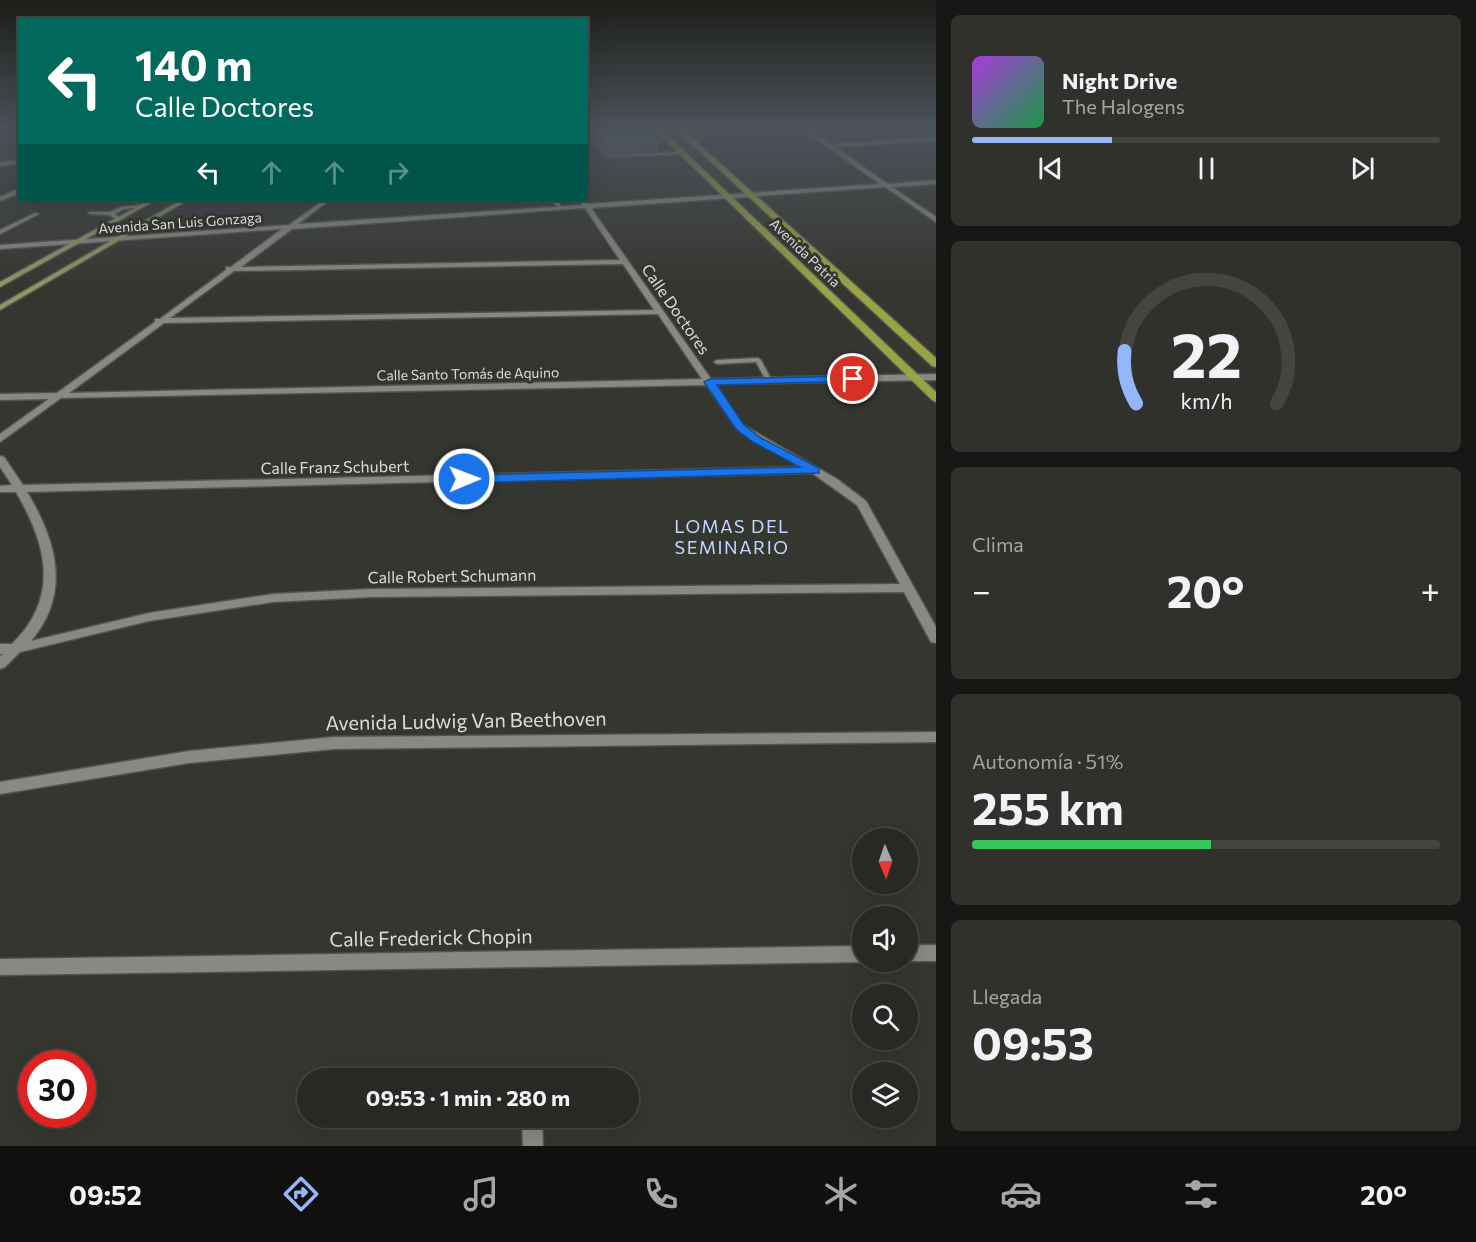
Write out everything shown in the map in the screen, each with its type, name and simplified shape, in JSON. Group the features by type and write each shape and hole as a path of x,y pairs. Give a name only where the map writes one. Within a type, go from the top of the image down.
{"main road":[{"name":"Avenida Patria","path":"711,180 936,398"},
{"name":"Avenida Patria","path":"735,180 936,364"},
{"path":"0,285 76,242 114,217 151,201"},
{"path":"0,308 182,201"}],"street":[{"path":"878,180 936,220"},
{"name":"Avenida San Luis Gonzaga","path":"0,247 561,208 584,203 728,197 936,182"},
{"path":"1,198 18,191"},
{"path":"0,439 229,269 326,201"},
{"name":"Calle Doctores","path":"584,203 740,427 757,440 848,490 862,503 936,639"},
{"path":"229,269 624,262"},
{"path":"158,321 660,312"},
{"name":"Calle Santo Tomás de Aquino","path":"0,397 936,377"},
{"path":"0,459 40,525 49,548 52,564 51,582 44,608 33,629 0,664"},
{"name":"Calle Franz Schubert","path":"0,489 815,470"},
{"name":"Calle Robert Schumann","path":"0,650 15,649 149,617 273,598 371,593 909,588"},
{"name":"Avenida Ludwig Van Beethoven","path":"0,788 189,757 334,743 936,737"},
{"path":"918,953 936,953"},
{"name":"Calle Frederick Chopin","path":"0,967 852,954"},
{"path":"532,1128 533,1146"}],"lane":[{"path":"555,201 561,208"},
{"path":"90,213 114,217"},
{"path":"0,232 37,214"},
{"path":"717,362 758,360 769,381"}],"district":[{"name":"LOMAS DEL SEMINARIO","path":"732,537"}],"route":[{"path":"464,479 815,470 757,440 740,427 710,382 853,379"}]}
